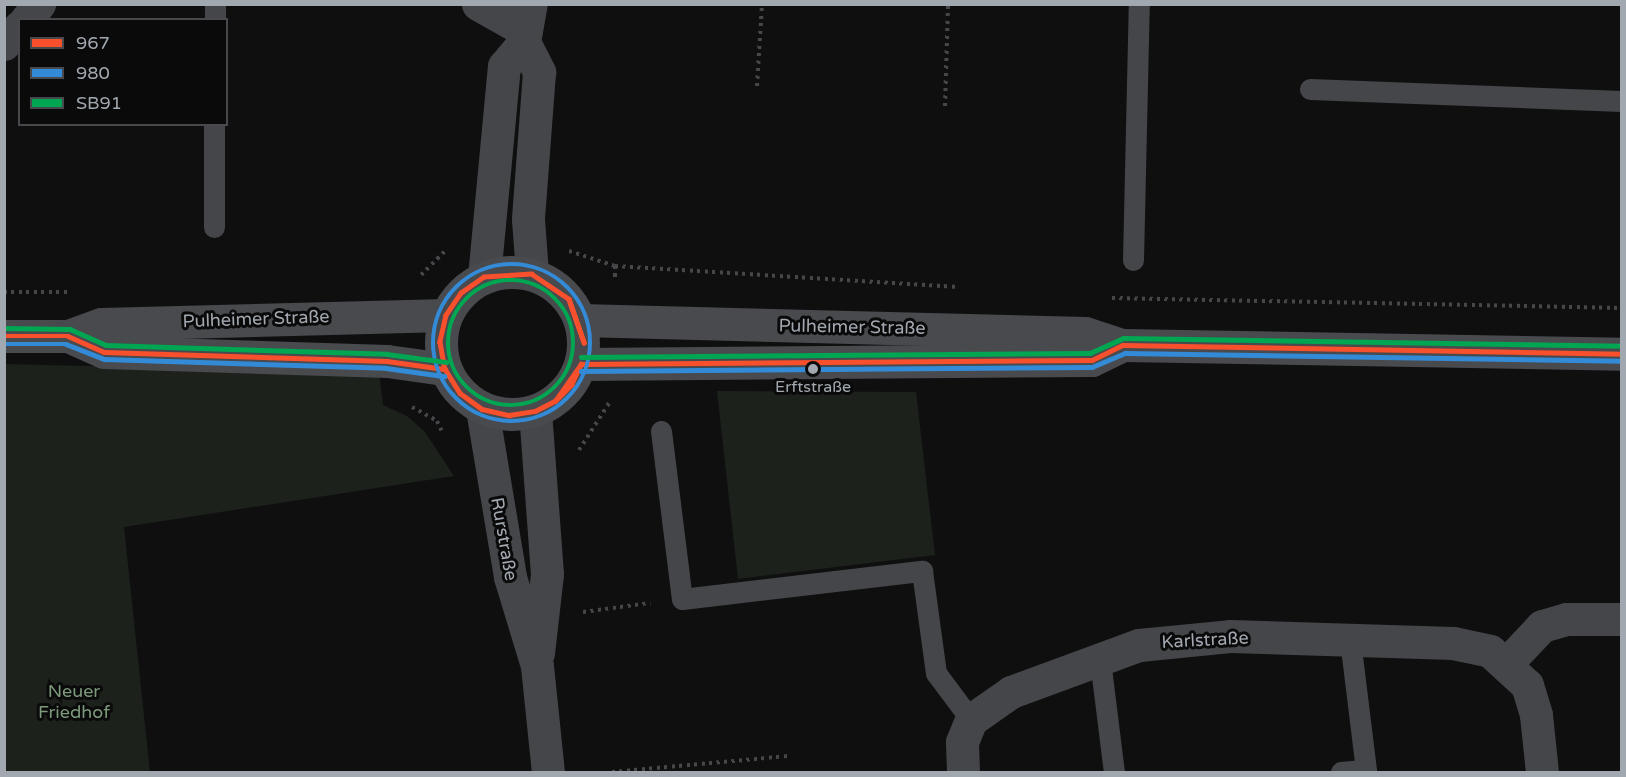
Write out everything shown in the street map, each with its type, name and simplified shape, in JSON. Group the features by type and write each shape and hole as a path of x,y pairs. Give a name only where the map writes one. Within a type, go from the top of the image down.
{"main road":[{"path":"507,272 532,274 569,299 580,320 581,364 563,393 535,411 509,415 482,409 460,393 445,369 440,342 446,315 461,292 484,277 507,272"},
{"name":"Pulheimer Straße","path":"4,336 68,336 101,324 446,315"},
{"name":"Pulheimer Straße","path":"580,320 1085,333 1123,345 1622,354"},
{"name":"Pulheimer Straße","path":"68,336 104,352 387,361 445,369"},
{"name":"Pulheimer Straße","path":"581,364 1092,360 1123,345"}],"street":[{"path":"28,18 39,4"},
{"path":"478,4 527,26"},
{"path":"484,277 484,237 504,66 527,26"},
{"path":"527,26 539,72 528,219 532,274"},
{"path":"4,44 18,28"},
{"name":"Rurstraße","path":"482,409 510,576 537,666 548,772"},
{"name":"Rurstraße","path":"535,411 547,574 537,666"},
{"path":"1507,663 1542,626 1566,619 1622,619"},
{"name":"Karlstraße","path":"971,720 1011,692 1139,645 1186,637 1453,643 1490,651 1507,663 1527,685 1536,715 1542,772"},
{"path":"963,772 962,742 971,720"}],"lane":[{"path":"1133,260 1139,4"},
{"path":"1310,89 1622,101"},
{"path":"214,126 214,227"},
{"path":"661,431 682,599 922,571 936,673 971,720"},
{"path":"1341,772 1366,770 1350,639"},
{"path":"1100,660 1114,772"}],"path":[{"path":"758,86 762,4"},
{"path":"945,106 948,4"},
{"path":"411,280 458,238 484,237"},
{"path":"615,266 653,266"},
{"path":"387,361 391,395 437,421 447,440"},
{"path":"576,456 616,394 617,364"},
{"path":"571,614 682,599"},
{"path":"612,772 789,756"}],"green space":[{"name":"Neuer Friedhof","path":"4,364 379,373 383,405 407,416 425,432 454,476 124,527 150,772 5,772"},
{"path":"717,391 916,392 935,555 738,579"}],"transit line":[{"name":"980","path":"512,264 542,270 568,287 585,313 591,343 585,373 568,399 542,416 512,422 482,416 456,399 439,373 433,343 439,313 456,287 482,270 512,264"},
{"name":"967","path":"532,274 569,299"},
{"name":"967","path":"532,274 484,277 461,293 446,315 440,342 445,369 460,393 482,409 509,415 535,411 555,401"},
{"name":"SB91","path":"511,280 535,285 556,298 569,319 574,343 569,367 556,388 535,401 511,406 487,401 466,388 453,367 448,343 453,319 466,298 487,285 511,280"},
{"name":"967","path":"569,299 584,342"},
{"name":"967","path":"569,299 584,342"},
{"name":"SB91","path":"4,328 70,329 106,345 387,354 446,362"},
{"name":"967","path":"4,336 68,336 104,352 387,361 445,369"},
{"name":"SB91","path":"581,357 1090,353 1123,338 1622,346"},
{"name":"980","path":"4,344 66,344 104,359 386,368 444,376"},
{"name":"967","path":"581,364 1092,360 1123,345 1622,354"},
{"name":"980","path":"581,371 1092,367 1125,353 1622,361"},
{"name":"967","path":"555,401 581,364"},
{"name":"967","path":"555,401 571,385 581,364"}],"place":[{"name":"Erftstraße","path":"813,369"}]}
